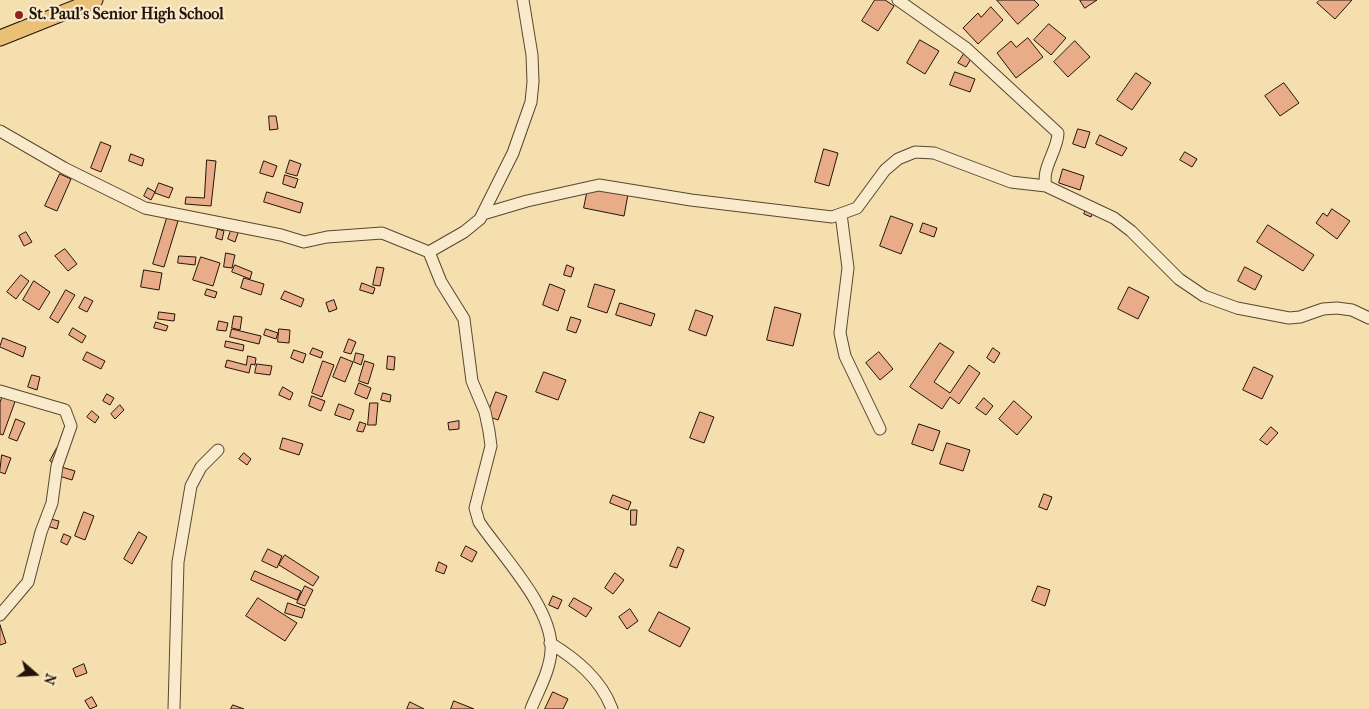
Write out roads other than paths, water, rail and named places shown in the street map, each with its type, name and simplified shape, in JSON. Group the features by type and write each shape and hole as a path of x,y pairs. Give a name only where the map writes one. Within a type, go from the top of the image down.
{"main road":[{"path":"0,38 95,0"}],"street":[{"path":"0,131 64,168 146,208 281,235 304,242 327,237 382,233 429,252 464,232 484,214 513,153 531,102 533,82 532,55 523,0"},
{"path":"898,0 966,48 1058,132 1058,140 1046,172 1046,186"},
{"path":"484,214 527,201 599,185 691,200 832,218 857,208 885,170 898,159 915,152 934,154 1011,182 1046,186 1114,218 1179,279 1204,296 1237,308 1290,318 1300,317 1323,309 1336,308 1352,310 1369,318"},
{"path":"842,214 848,268 840,333 845,356 880,429"},
{"path":"429,252 441,282 464,319 472,381 485,412 489,431 491,446 475,508 479,522 538,605 550,643 551,651 546,673 530,709"},
{"path":"0,391 65,410 71,426 57,466 52,503 41,532 28,582 0,615"},
{"path":"174,709 178,562 191,486 201,467 218,450"},
{"path":"550,643 583,667 598,684 612,709"}],"place":[{"name":"St. Paul's Senior High School","path":"19,15"}]}
